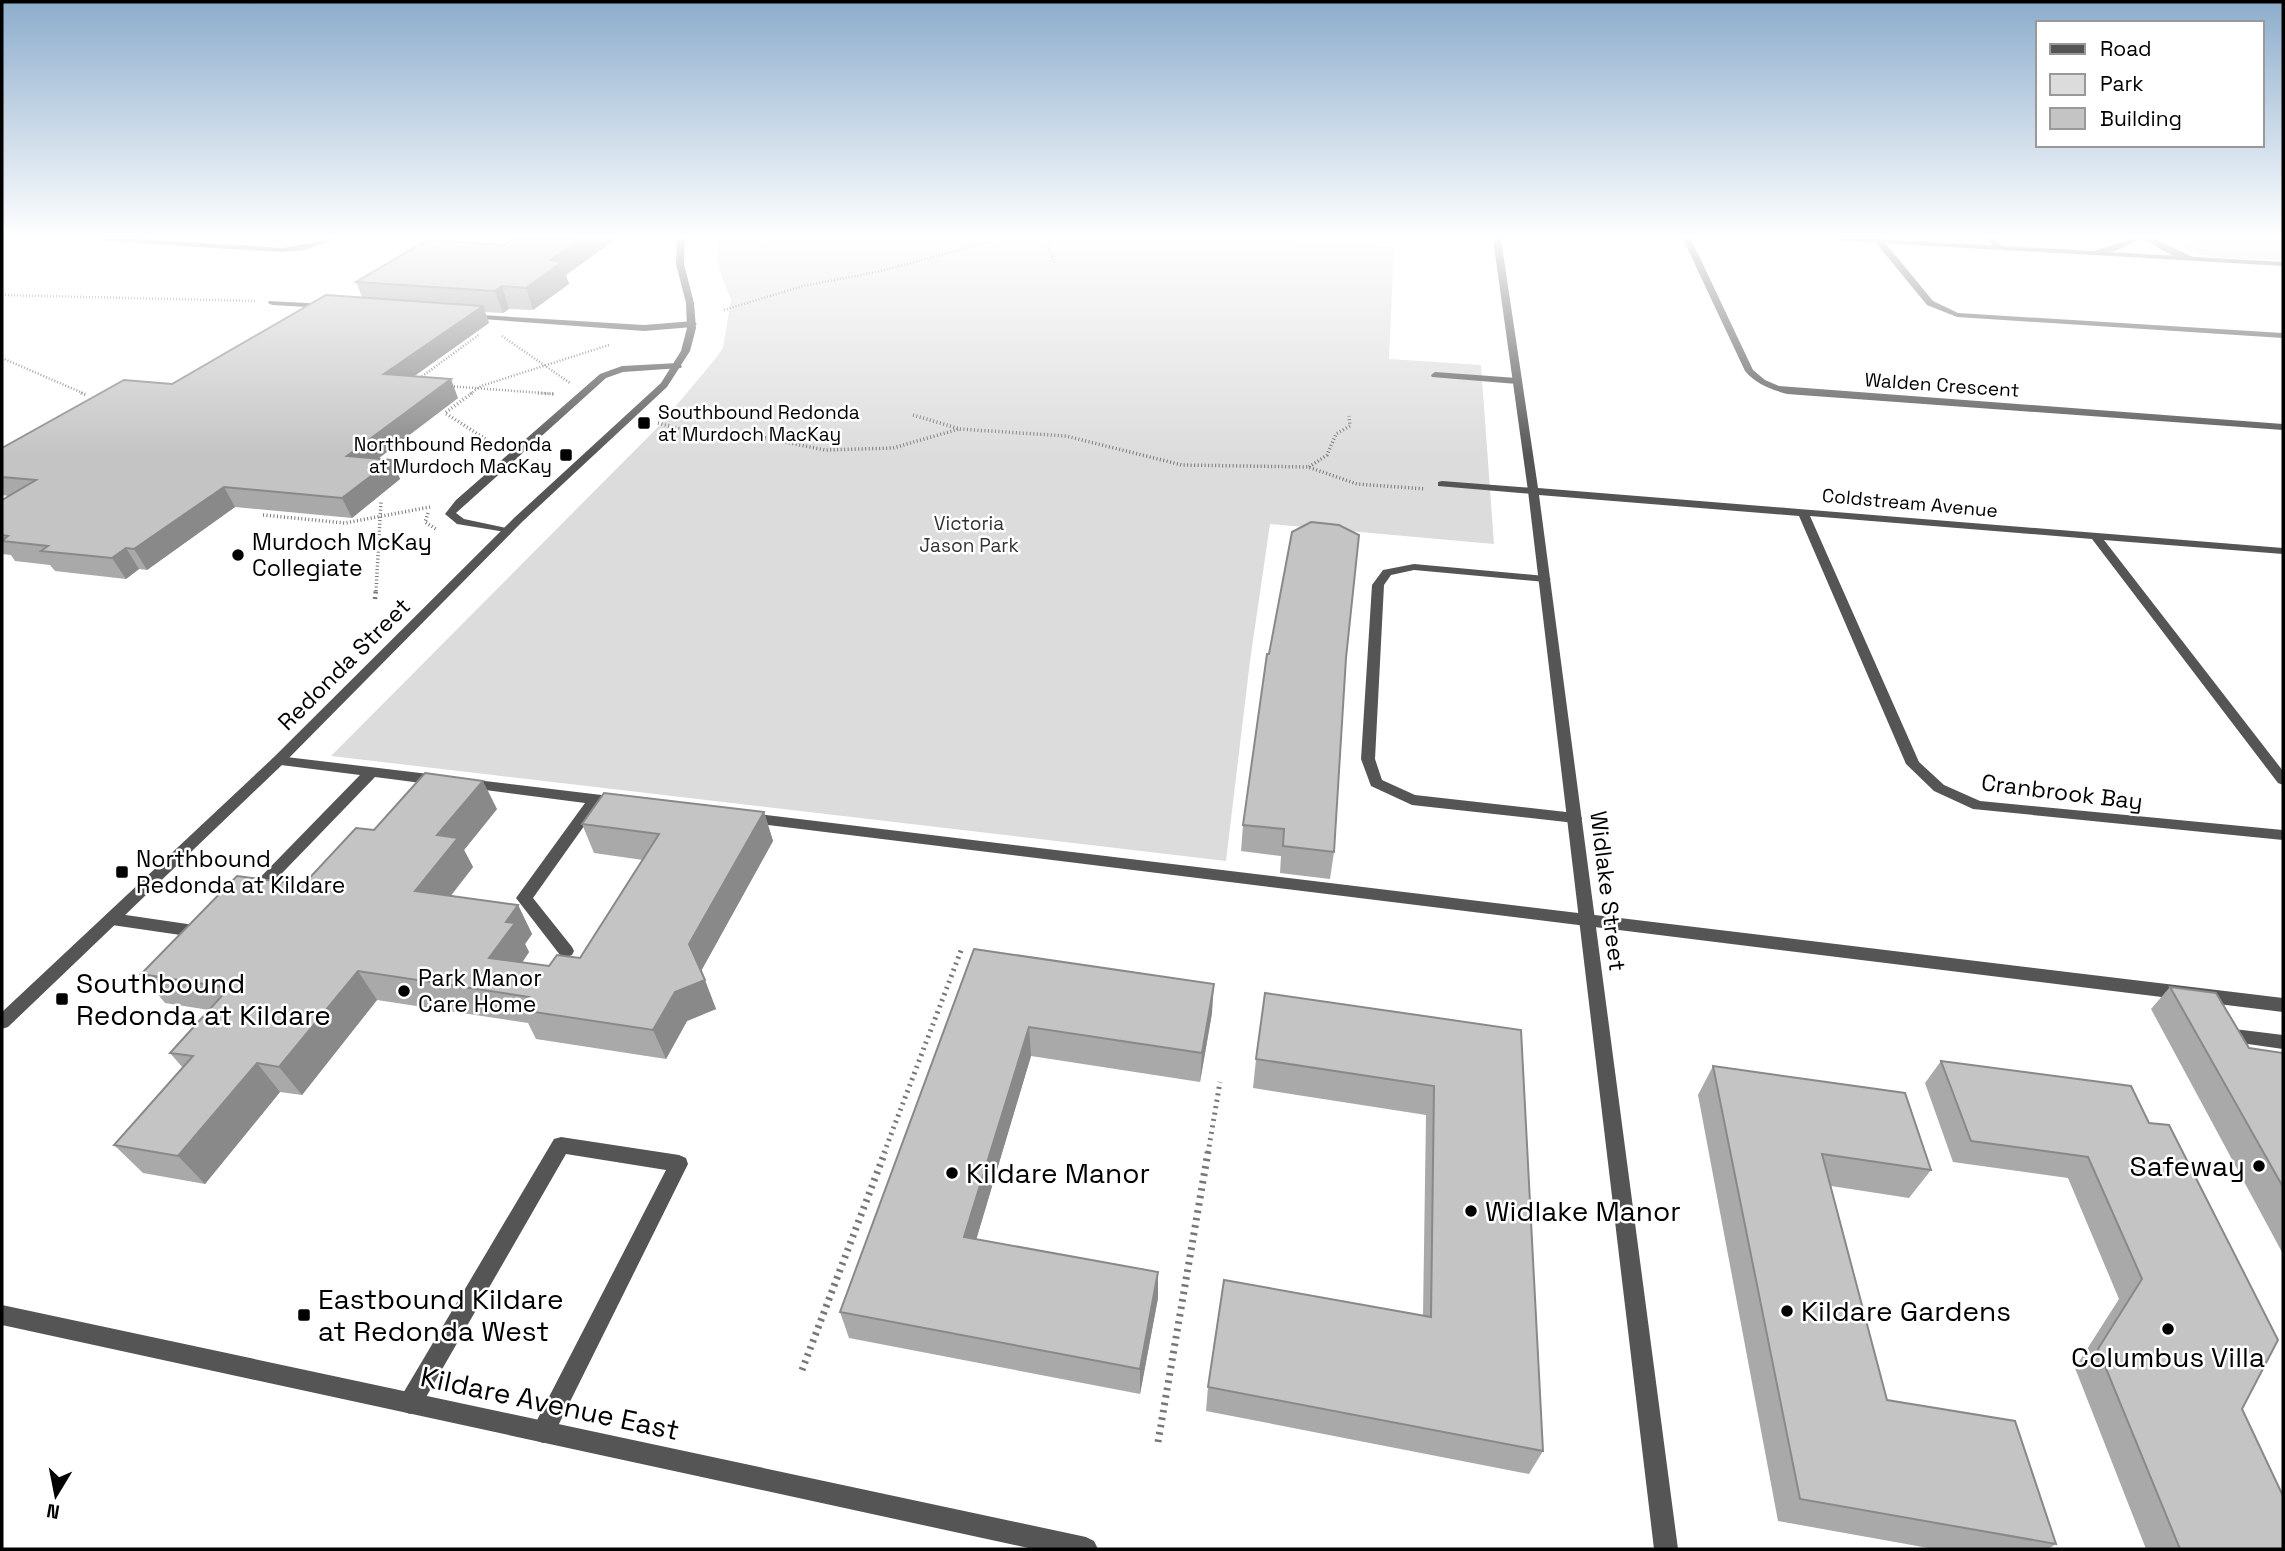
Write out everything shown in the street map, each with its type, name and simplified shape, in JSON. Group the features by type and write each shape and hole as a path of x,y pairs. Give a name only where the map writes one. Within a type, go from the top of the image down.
{"street":[{"path":"459,315 644,328 693,324 690,311"},
{"name":"Widlake Street","path":"1507,311 1534,491 1576,818 1666,1549"},
{"name":"Walden Crescent","path":"1721,311 1749,372 1769,386 1787,391 2283,427"},
{"path":"1949,311 1957,315 2283,335"},
{"name":"Redonda Street","path":"2,1022 278,761 507,531 644,406 678,366 693,324"},
{"path":"507,531 461,522 450,514 460,502 603,376 622,369 678,366"},
{"path":"1434,375 1517,380"},
{"name":"Coldstream Avenue","path":"1437,487 1534,491 2283,551"},
{"name":"Cranbrook Bay","path":"1803,512 1913,764 1939,788 1978,806 2283,835"},
{"path":"2095,536 2283,780"},
{"path":"1545,579 1414,567 1387,572 1378,585 1368,759 1376,783 1412,800 1576,818"},
{"path":"278,761 637,804"},
{"path":"241,905 372,772"},
{"path":"566,951 524,898 596,799"},
{"path":"733,816 2283,1005"},
{"path":"112,919 213,934"},
{"path":"2224,1035 2283,1042"},
{"path":"410,1403 561,1145 679,1164 543,1432"},
{"name":"Kildare Avenue East","path":"2,1315 1086,1549"}],"path":[{"path":"426,384 413,383 499,318"},
{"path":"490,327 573,385"},
{"path":"499,448 445,413 477,388 610,344"},
{"path":"2,358 86,395"},
{"path":"439,385 580,397"},
{"path":"913,415 960,429 1066,436 1182,465 1308,467 1357,484 1437,487"},
{"path":"1308,467 1327,455 1336,434 1350,426 1349,416"},
{"path":"658,423 695,433 756,436 825,450 848,451 893,448 960,429"},
{"path":"375,599 381,502"},
{"path":"263,515 345,523 430,507"},
{"path":"802,1370 962,948"},
{"path":"1158,1441 1220,1082"}],"green space":[{"name":"Victoria Jason Park","path":"729,311 1391,311 1389,359 1481,365 1494,544 1270,524 1226,861 331,756 660,425 723,348"}],"building":[{"path":"298,311 475,311 384,374 451,379 347,456 392,460 342,498 224,487 134,549 126,548 112,558 41,551 48,546 2,541 8,536 2,535 2,500 36,480 2,477 2,448 124,380 172,384"},
{"path":"1311,522 1339,525 1359,535 1346,658 1334,852 1283,846 1284,829 1243,825 1267,654 1292,532"},
{"path":"425,773 483,781 437,835 458,838 415,891 518,905 506,922 515,923 489,958 549,966 557,955 580,958 659,834 582,824 604,793 764,812 689,944 705,980 675,992 653,1030 521,1010 529,997 358,971 279,1067 257,1063 178,1156 114,1145 193,1056 170,1053 229,988 141,974 237,876 303,885 356,828 374,830"},
{"name":"Kildare Manor","path":"974,949 1214,984 1202,1053 1029,1027 964,1237 1158,1272 1140,1369 840,1312"},
{"path":"2170,987 2216,993 2249,1048 2283,1053 2283,1187"},
{"name":"Widlake Manor","path":"1265,993 1521,1030 1543,1451 1208,1387 1224,1280 1431,1317 1434,1086 1256,1059"},
{"name":"Columbus Villa","path":"1941,1061 2131,1086 2149,1123 2169,1125 2278,1340 2242,1409 2283,1496 2283,1549 2180,1549 2098,1349 2142,1279 2088,1157 1971,1141"},
{"name":"Kildare Gardens","path":"1713,1066 1905,1093 1931,1170 1822,1154 1887,1400 2015,1421 2056,1544 1800,1499"}],"place":[{"name":"Southbound Redonda at Murdoch MacKay","path":"644,423"},
{"name":"Northbound Redonda at Murdoch MacKay","path":"566,455"},
{"name":"Murdoch McKay Collegiate","path":"238,555"},
{"name":"Northbound Redonda at Kildare","path":"122,872"},
{"name":"Park Manor Care Home","path":"404,991"},
{"name":"Southbound Redonda at Kildare","path":"62,999"},
{"name":"Safeway","path":"2259,1166"},
{"name":"Kildare Manor","path":"952,1173"},
{"name":"Widlake Manor","path":"1471,1211"},
{"name":"Kildare Gardens","path":"1787,1311"},
{"name":"Eastbound Kildare at Redonda West","path":"304,1315"},
{"name":"Columbus Villa","path":"2168,1329"}]}
